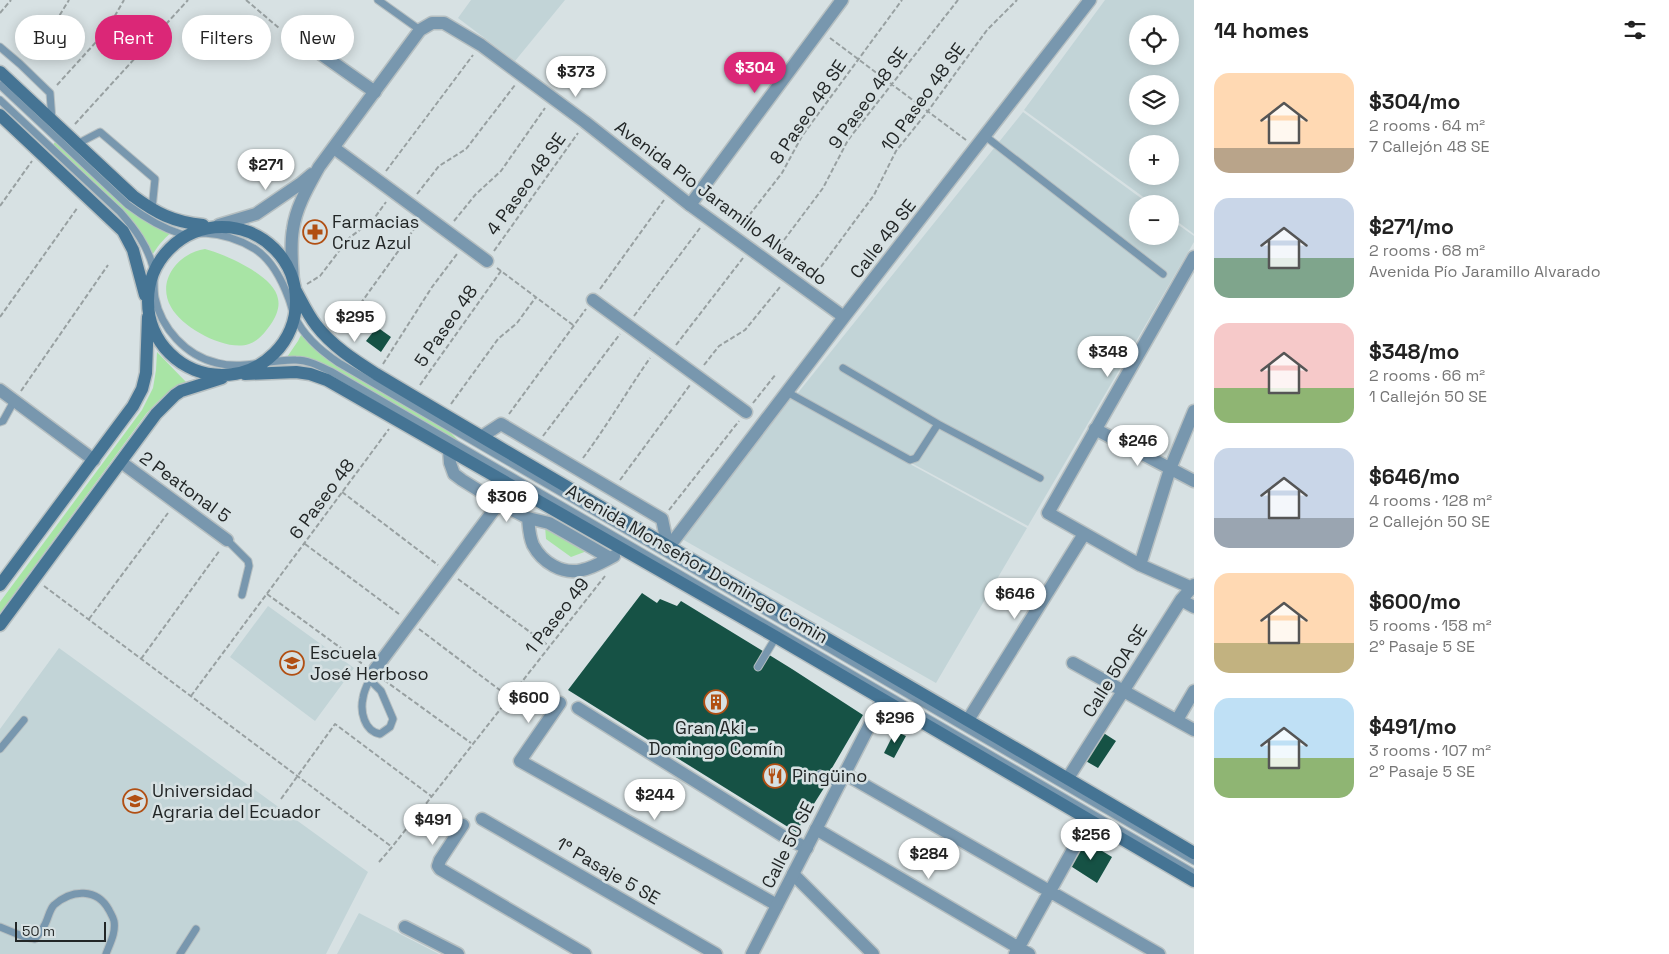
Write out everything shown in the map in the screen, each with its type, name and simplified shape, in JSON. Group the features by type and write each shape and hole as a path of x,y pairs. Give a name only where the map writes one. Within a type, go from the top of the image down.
{"main road":[{"path":"0,72 133,196 152,210 176,220 213,225"},
{"path":"0,115 123,231 130,242 148,308 162,341 171,352 197,370 227,377"},
{"path":"0,585 94,460 133,406 142,389 146,373 148,285 153,268 165,250 183,234 213,225"},
{"name":"Avenida Monseñor Domingo Comin","path":"213,225 246,232 270,247 280,257 308,312 320,330 350,357 376,374 668,548 968,720 1194,853"},
{"path":"1,623 156,414 175,395 192,387 245,374 268,361 285,342 295,317 295,286"},
{"name":"Avenida Monseñor Domingo Comin","path":"245,374 296,372 310,374 326,380 884,699 1194,881"}],"street":[{"name":"Calle 49 SE","path":"668,548 1090,0"},
{"path":"690,205 820,30 838,1"},
{"name":"Avenida Pío Jaramillo Alvarado","path":"420,30 432,23 444,23 481,45 585,122 690,205 844,318"},
{"path":"295,286 291,257 292,230 307,188 319,167 420,30"},
{"path":"330,60 375,92"},
{"path":"334,148 487,261"},
{"path":"213,225 244,219 256,214 300,184 319,167"},
{"path":"1192,586 1140,565 1048,513 1194,257"},
{"path":"593,300 746,412"},
{"path":"0,390 94,460"},
{"path":"1140,565 1170,469 1194,411"},
{"name":"Avenida Monseñor Domingo Comin","path":"481,437 501,424 662,519 668,548"},
{"path":"1095,429 1194,481"},
{"path":"449,451 450,463 454,474 499,503 528,518 549,523 610,558"},
{"name":"2 Peatonal 5","path":"121,462 228,540"},
{"path":"372,676 499,503"},
{"name":"Avenida Monseñor Domingo Comin","path":"528,518 529,534 541,556 553,566 571,572 583,570 625,550"},
{"path":"968,720 1084,534"},
{"name":"Calle 50A SE","path":"1068,778 1181,600 1192,586"},
{"path":"1181,600 1194,607"},
{"path":"1073,663 1194,730"},
{"path":"1177,720 1194,690"},
{"name":"Calle 50 SE","path":"752,954 884,699"},
{"path":"560,703 520,761 777,905"},
{"path":"578,708 780,834 807,848"},
{"path":"842,780 1050,892 1159,954"},
{"name":"1° Pasaje 5 SE","path":"482,819 716,954"},
{"path":"816,829 1021,952 1050,892 1090,820"},
{"path":"463,825 440,860 438,866 440,869 584,954"},
{"path":"793,874 872,953"},
{"path":"405,927 458,954"}],"lane":[{"path":"378,0 420,30"},
{"path":"0,47 50,93 52,121"},
{"name":"Avenida Monseñor Domingo Comin","path":"0,85 128,205 144,217 183,234 206,233 224,235 237,239 256,250 278,275 295,317 309,339 339,363 1194,861"},
{"name":"Avenida Monseñor Domingo Comin","path":"0,100 135,228 142,238 153,268 155,296 159,312 168,329 180,343 201,358 217,364 239,366 268,361 298,360 313,363 332,372 1194,873"},
{"path":"77,144 100,132 155,178 152,210"},
{"path":"985,136 1163,274"},
{"path":"843,368 938,424 1040,478"},
{"path":"787,392 910,460 916,458 938,424"},
{"path":"0,422 7,416 14,401"},
{"path":"228,540 248,561 250,566 242,595"},
{"path":"758,667 776,637"},
{"path":"372,676 381,691 393,719 390,727 380,734 375,733 369,728 363,718 363,698 372,676"},
{"path":"0,749 24,720"},
{"path":"820,774 842,780"},
{"path":"0,927 35,939 44,928 53,906 79,892 89,894 100,897 114,919 114,934 106,954"},
{"path":"180,954 196,929"}],"path":[{"path":"0,13 11,0"},
{"path":"20,64 48,34 69,0"},
{"path":"50,93 106,31 124,0"},
{"path":"66,134 188,0"},
{"path":"246,0 279,28"},
{"name":"8 Paseo 48 SE","path":"733,236 782,173 802,136 902,0"},
{"name":"9 Paseo 48 SE","path":"768,262 823,188 848,140 958,0"},
{"name":"10 Paseo 48 SE","path":"805,289 874,195 896,152 987,30 1017,0"},
{"path":"820,30 976,148"},
{"path":"378,181 481,45"},
{"path":"410,204 439,166 466,149 523,75"},
{"path":"446,231 476,194 501,171 552,98"},
{"name":"4 Paseo 48 SE","path":"487,261 585,122"},
{"path":"0,206 40,151"},
{"path":"295,286 320,276 349,238 373,220 393,192"},
{"path":"0,317 86,195"},
{"path":"342,328 424,214"},
{"path":"376,374 432,287 464,244"},
{"path":"576,468 608,424 623,397 750,248"},
{"path":"487,261 574,325"},
{"path":"14,401 108,265"},
{"name":"5 Paseo 48","path":"412,396 501,271"},
{"path":"443,414 498,339 517,323 536,297"},
{"path":"673,506 776,374"},
{"name":"6 Paseo 48","path":"190,696 397,420"},
{"path":"89,619 176,502"},
{"path":"141,659 228,540"},
{"name":"1 Paseo 49","path":"379,862 607,572"},
{"path":"34,578 392,847"},
{"path":"281,799 335,724 431,796"}],"shaded area":[{"path":"471,0 565,0 515,61 458,18"},
{"path":"1105,0 1194,0 1194,234 1179,223 1179,195 1141,195 1024,110"},
{"path":"1023,112 1137,195 1129,195 1129,245 1179,245 1179,225 1194,236 1194,242 1028,526 793,399"},
{"path":"791,399 1027,528 936,683 682,539"},
{"name":"Escuela José Herboso","path":"268,606 354,668 315,721 230,657"},
{"name":"Universidad Agraria del Ecuador","path":"59,648 368,872 326,954 0,954 0,729"},
{"path":"359,913 439,954 337,954"}],"green space":[{"path":"55,142 118,198 172,232 158,246 148,262 134,228 53,145"},
{"path":"205,249 248,267 259,274 275,290 278,299 276,315 264,333 253,343 240,346 229,345 206,336 185,323 171,307 166,288 172,270 186,256"},
{"path":"304,329 310,342 447,429 458,440 445,437 339,375 303,363 283,363"},
{"path":"157,352 186,382 164,396 146,414 0,613 0,602 142,410 153,388"},
{"path":"545,526 587,551 571,557 546,539"}],"building":[{"name":"Farmacias Cruz Azul","path":"312,220 327,232 318,243 303,231"},
{"path":"377,327 391,337 381,352 366,341"},
{"name":"Gran Aki - Domingo Comín","path":"642,593 657,603 660,599 677,606 681,601 863,715 822,785 824,788 796,832 568,690"},
{"path":"895,731 906,736 894,758 884,753"},
{"path":"1102,732 1116,741 1098,768 1084,760"},
{"path":"1084,840 1112,857 1097,883 1069,865"}],"place":[{"name":"Farmacias Cruz Azul","path":"315,232"},
{"name":"Escuela José Herboso","path":"292,663"},
{"name":"Gran Aki - Domingo Comín","path":"716,702"},
{"name":"Pingüino","path":"775,776"},
{"name":"Universidad Agraria del Ecuador","path":"135,801"}]}
